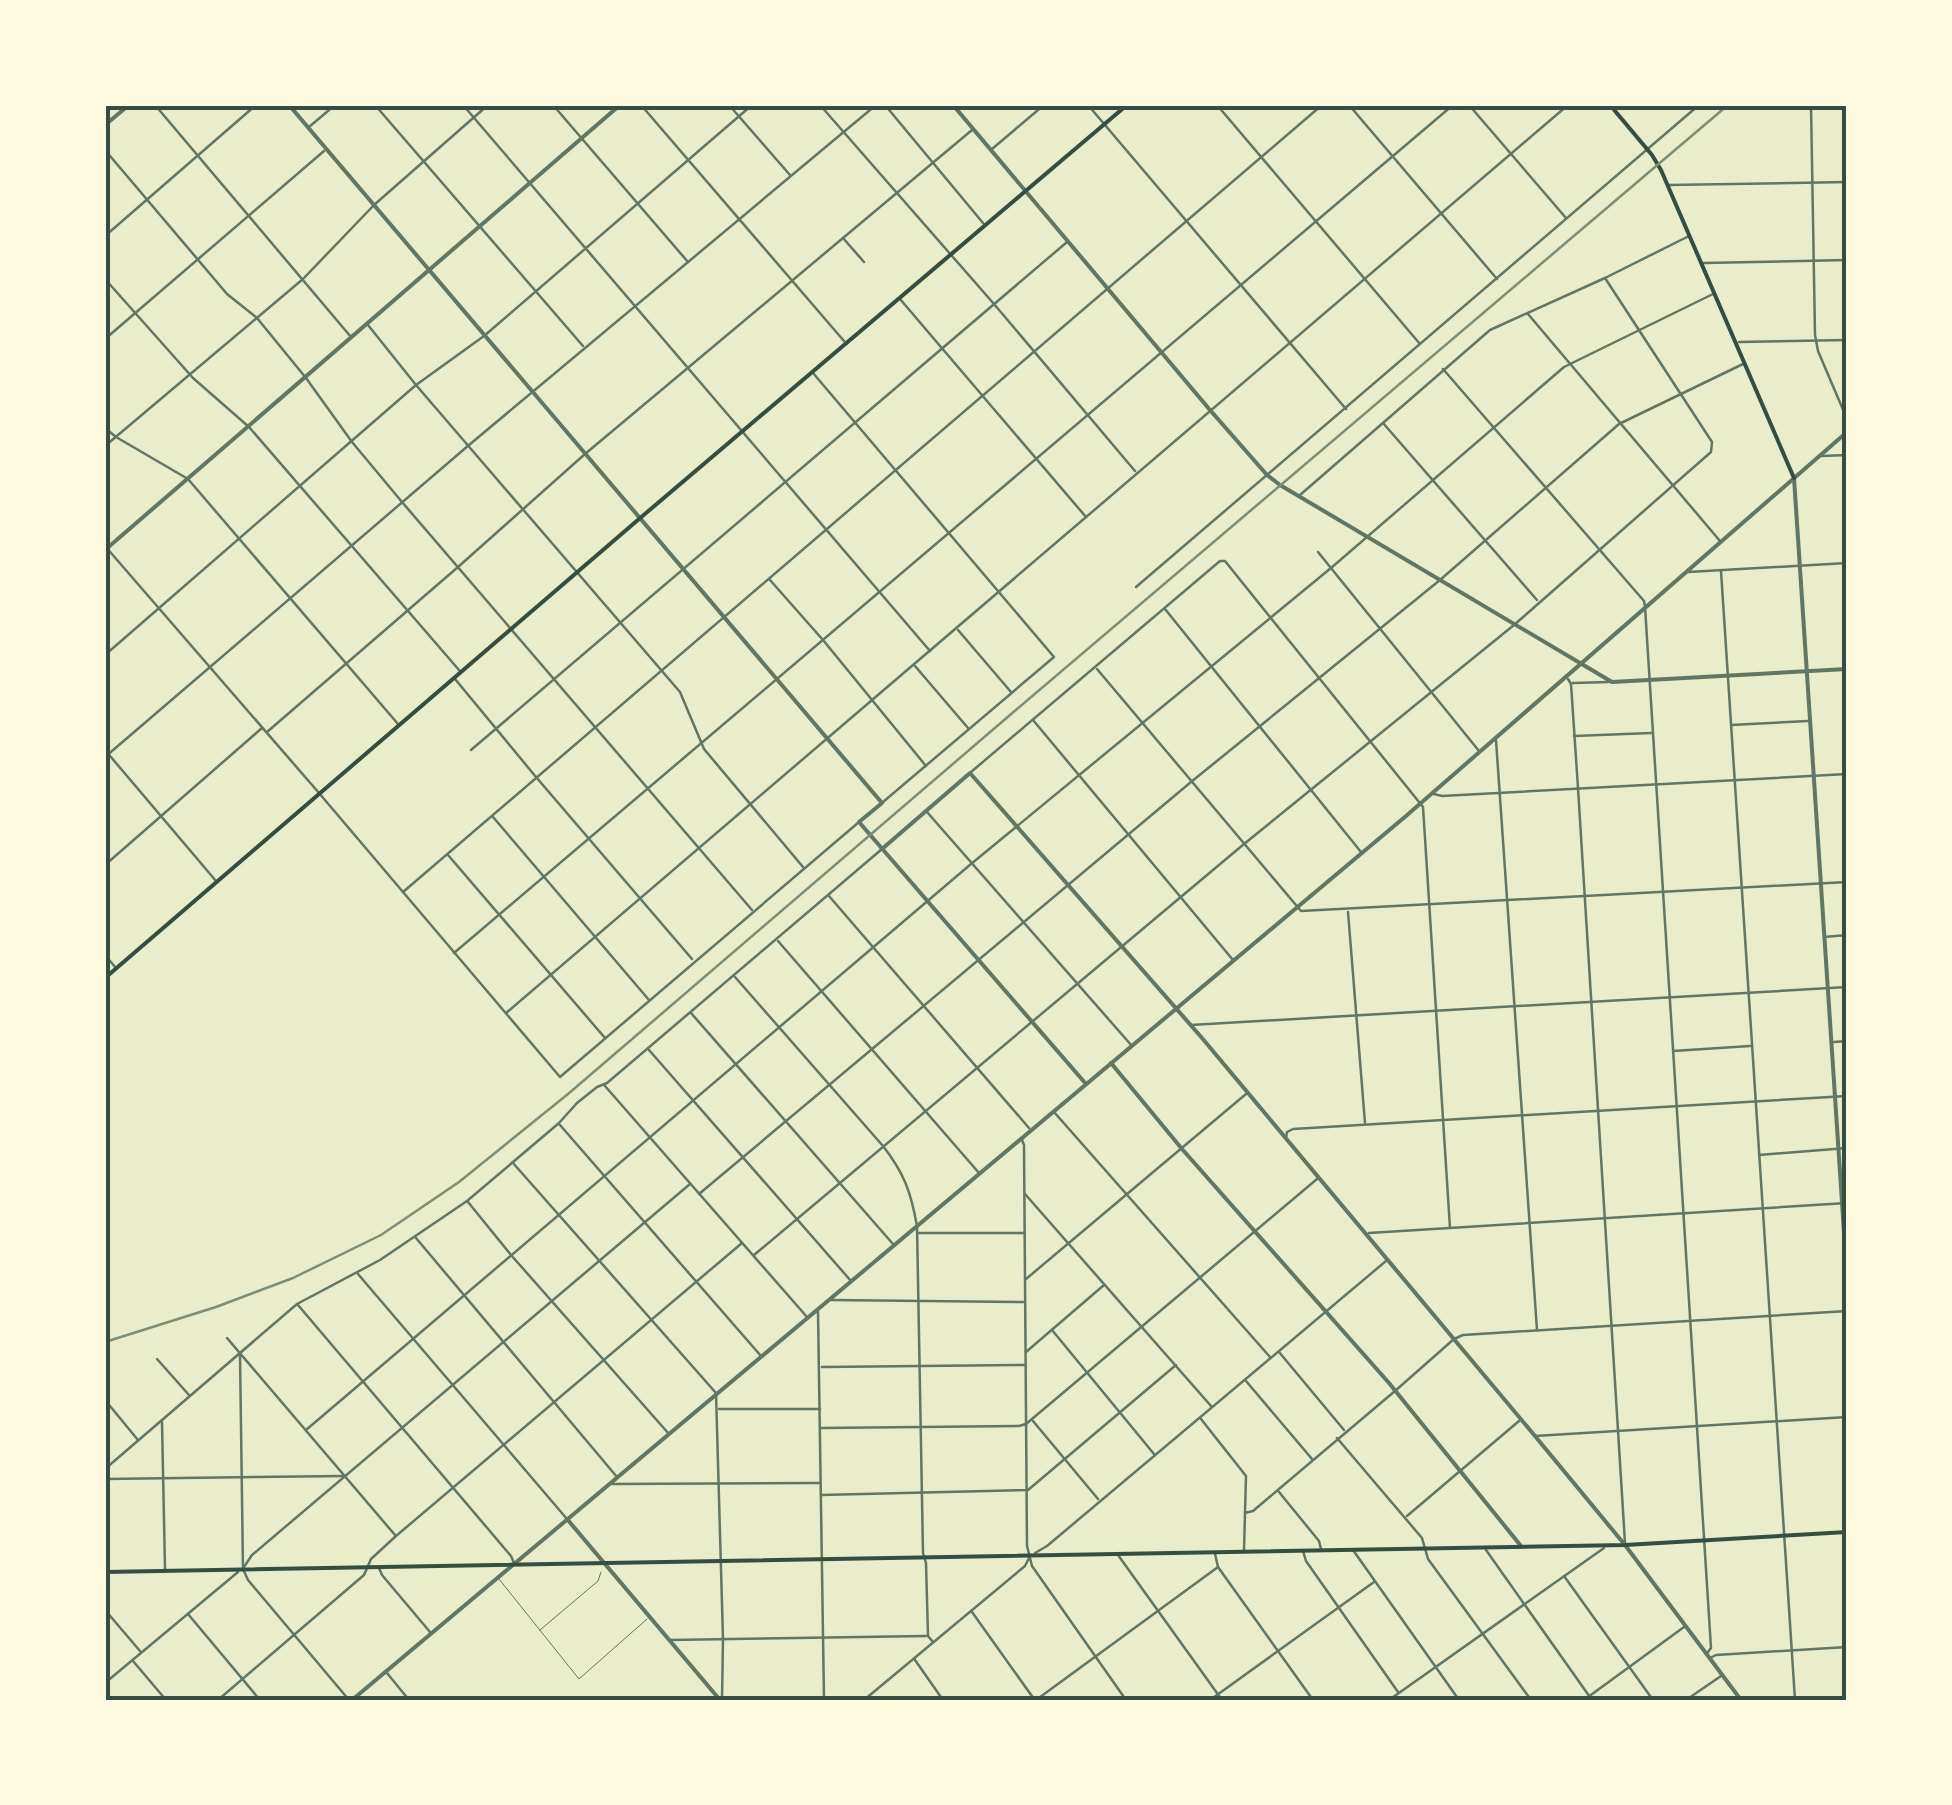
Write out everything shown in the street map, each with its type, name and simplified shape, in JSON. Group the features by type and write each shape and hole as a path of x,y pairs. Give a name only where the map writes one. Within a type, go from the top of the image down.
{"main road":[{"path":"105,978 1127,105"},
{"path":"1610,105 1648,150 1668,185 1794,478"},
{"path":"105,1572 1625,1545 1847,1532"}],"street":[{"path":"105,125 129,105"},
{"path":"155,105 352,338"},
{"path":"105,236 256,105"},
{"path":"289,105 882,803"},
{"path":"308,128 335,105"},
{"path":"375,105 584,348"},
{"path":"463,105 930,650"},
{"path":"105,446 303,279 374,205 488,105"},
{"path":"553,105 688,262"},
{"path":"620,105 106,549 560,1077 1054,657 812,372"},
{"path":"641,105 846,342"},
{"path":"729,105 790,176"},
{"path":"105,655 416,385 484,336 752,105"},
{"path":"820,105 1136,473"},
{"path":"216,882 106,753 876,105"},
{"path":"885,105 984,226"},
{"path":"953,105 1268,475 1612,682"},
{"path":"990,150 1044,105"},
{"path":"1088,105 1346,409"},
{"path":"1218,105 1421,345"},
{"path":"403,892 1322,105"},
{"path":"1349,105 1497,279"},
{"path":"454,952 1453,105"},
{"path":"1469,105 1567,219"},
{"path":"506,1013 1568,105"},
{"path":"1136,587 1698,105"},
{"path":"1740,106 1767,105"},
{"path":"1811,105 1816,340 1847,418"},
{"path":"266,733 585,454 973,129"},
{"path":"105,338 326,149"},
{"path":"105,150 227,294 257,318 402,502 753,912"},
{"path":"1668,185 1847,182"},
{"path":"1298,496 1490,330 1690,235"},
{"path":"842,236 864,262"},
{"path":"471,750 1068,241"},
{"path":"1702,264 1847,260"},
{"path":"754,1255 1122,945 1514,624 1711,452 1713,447 1681,394 1605,278"},
{"path":"105,279 189,375 249,427 461,672"},
{"path":"306,1430 1569,363 1714,293"},
{"path":"899,298 1086,518"},
{"path":"1528,313 1721,542"},
{"path":"368,324 680,692 701,743 804,868"},
{"path":"1736,342 1847,340"},
{"path":"699,1194 1191,782 1440,580 1619,424 1744,364"},
{"path":"1443,370 1646,606 1705,1540 1711,1648 1708,1655"},
{"path":"1383,422 1538,602"},
{"path":"105,428 188,480 400,725"},
{"path":"240,1353 243,1569 248,1580 351,1700 1433,793 1847,432"},
{"path":"1819,456 1847,455"},
{"path":"1794,478 1847,1278"},
{"path":"1318,552 1480,752"},
{"path":"105,1469 297,1304 357,1273 467,1201 1222,560 1424,811 1450,1228"},
{"path":"1687,572 1847,563"},
{"path":"1721,571 1795,1700"},
{"path":"769,579 926,766"},
{"path":"1164,608 1362,853"},
{"path":"956,628 1012,693"},
{"path":"914,664 970,730"},
{"path":"1095,667 1297,908 1304,911 1847,882"},
{"path":"1571,684 1847,669"},
{"path":"1566,676 1571,684 1625,1545"},
{"path":"454,678 694,962"},
{"path":"1033,720 1234,961"},
{"path":"1731,724 1810,721"},
{"path":"105,864 262,728"},
{"path":"1574,736 1653,733"},
{"path":"1496,738 1538,1330"},
{"path":"970,773 1177,1008 1521,1419 1625,1545 1741,1700"},
{"path":"1433,793 1442,796 1847,774"},
{"path":"926,811 1132,1046"},
{"path":"492,816 649,1000"},
{"path":"859,822 1086,1084"},
{"path":"447,854 604,1038"},
{"path":"828,895 1031,1130"},
{"path":"1348,910 1365,1124"},
{"path":"1824,936 1847,935"},
{"path":"777,940 980,1173"},
{"path":"105,955 116,968"},
{"path":"734,976 883,1146 907,1183 918,1233 920,1492 928,1636 933,1642"},
{"path":"1190,1024 1847,986"},
{"path":"690,1012 894,1245"},
{"path":"1831,1042 1847,1041"},
{"path":"1673,1051 1752,1046"},
{"path":"648,1048 851,1281"},
{"path":"1111,1063 1182,1149 1328,1311 1522,1546"},
{"path":"604,1085 808,1318"},
{"path":"1024,1280 1247,1094"},
{"path":"1286,1140 1287,1132 1293,1129 1847,1096"},
{"path":"1054,1112 1271,1358"},
{"path":"559,1124 762,1356"},
{"path":"1021,1138 1027,1546 1032,1566 1126,1700"},
{"path":"1759,1154 1847,1148"},
{"path":"513,1163 716,1393 721,1700"},
{"path":"821,1428 1026,1424 1318,1178"},
{"path":"105,1684 690,1184"},
{"path":"1024,1193 1212,1407"},
{"path":"467,1201 668,1434"},
{"path":"1366,1234 1844,1203"},
{"path":"918,1233 1024,1233"},
{"path":"415,1237 618,1476"},
{"path":"218,1700 364,1575 371,1558 396,1536 742,1243"},
{"path":"864,1700 1388,1260"},
{"path":"357,1273 721,1700"},
{"path":"1025,1353 1105,1284"},
{"path":"829,1299 1025,1302"},
{"path":"297,1304 514,1564"},
{"path":"817,1309 824,1700"},
{"path":"1245,1513 1254,1511 1462,1335 1847,1311"},
{"path":"1052,1330 1154,1455"},
{"path":"226,1338 396,1536"},
{"path":"1278,1352 1345,1432"},
{"path":"157,1358 189,1396"},
{"path":"820,1367 1025,1365"},
{"path":"821,1495 1028,1490 1176,1365"},
{"path":"1245,1380 1312,1459"},
{"path":"105,1400 138,1440"},
{"path":"718,1409 820,1409"},
{"path":"1200,1418 1246,1476 1244,1552"},
{"path":"1535,1436 1847,1418"},
{"path":"1406,1517 1521,1419"},
{"path":"1032,1420 1099,1501"},
{"path":"162,1421 166,1570"},
{"path":"1338,1438 1422,1538 1428,1558 1531,1700"},
{"path":"105,1479 345,1476"},
{"path":"609,1484 821,1484"},
{"path":"1278,1490 1319,1541 1322,1551"},
{"path":"1390,1700 1608,1545"},
{"path":"1484,1547 1591,1698"},
{"path":"1352,1550 1459,1700"},
{"path":"1302,1551 1399,1693"},
{"path":"1215,1552 1218,1568 1313,1700"},
{"path":"1117,1554 1222,1700"},
{"path":"378,1566 430,1633"},
{"path":"971,1611 1035,1700 1218,1568"},
{"path":"1564,1576 1654,1700"},
{"path":"1210,1700 1374,1582"},
{"path":"105,1610 141,1652"},
{"path":"188,1614 260,1700"},
{"path":"1584,1700 1686,1625"},
{"path":"669,1640 928,1636"},
{"path":"1708,1655 1847,1646"},
{"path":"914,1659 943,1700"},
{"path":"132,1660 166,1700"},
{"path":"386,1672 409,1700"},
{"path":"1686,1700 1722,1675"}],"lane":[{"path":"540,1630 598,1581 601,1572"},
{"path":"498,1577 579,1679 650,1617"}],"railway":[{"path":"105,1342 293,1278 381,1235 459,1182 568,1094 1728,105"}]}
